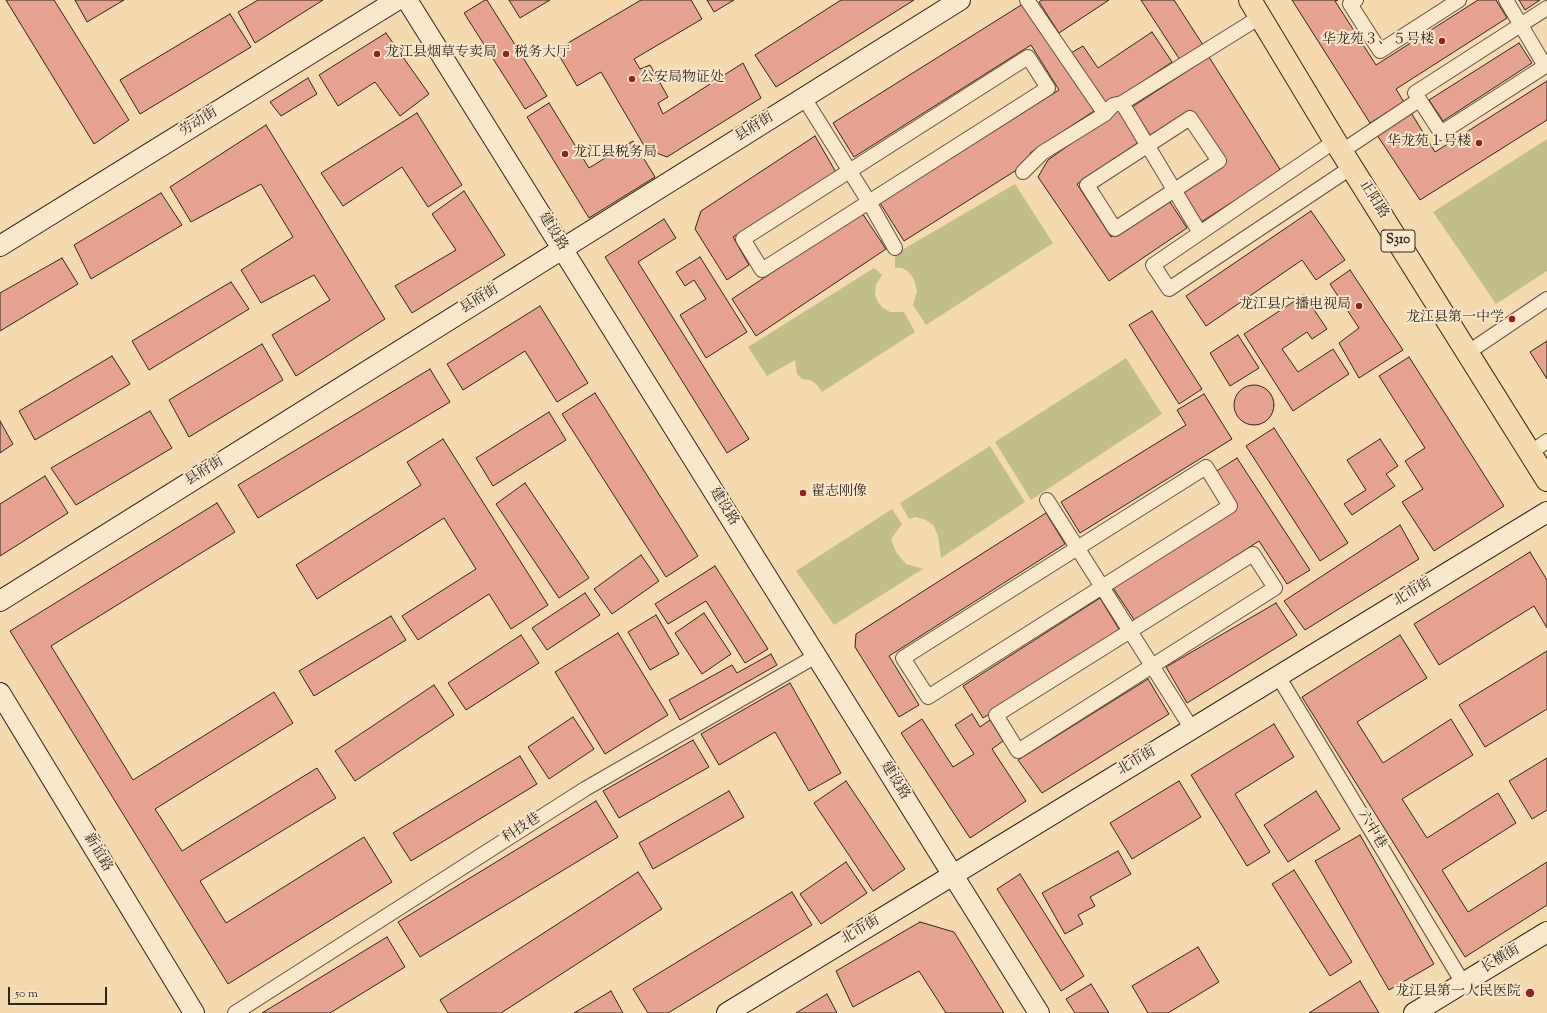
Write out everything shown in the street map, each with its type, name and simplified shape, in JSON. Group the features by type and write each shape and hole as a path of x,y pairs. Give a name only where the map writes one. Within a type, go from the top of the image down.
{"main road":[{"name":"正阳路","path":"1255,8 1343,153 1468,352 1538,447 1547,480"}],"street":[{"name":"劳动街","path":"0,246 397,0"},
{"name":"建设路","path":"407,0 1039,1013"},
{"name":"县府街","path":"0,601 960,0"},
{"path":"1027,0 1104,114"},
{"path":"1356,0 1350,4 1380,51 1459,0"},
{"path":"1506,0 1521,24 1546,66 1441,133 1415,93 1521,24 1547,8"},
{"path":"1023,172 1042,153 1104,114 1113,105 1122,103 1255,8"},
{"path":"1028,57 1048,88 869,202 762,270 743,239 1028,57"},
{"path":"804,98 869,202 895,248"},
{"path":"1343,153 1200,233 1156,270 1169,289 1343,153 1419,100"},
{"path":"1122,103 1200,233"},
{"path":"1190,118 1218,162 1174,190 1115,229 1087,185 1190,118"},
{"path":"1468,352 1547,299"},
{"path":"1206,467 1230,506 1102,587 928,697 903,658 1206,467"},
{"path":"1047,500 1192,729"},
{"name":"北市街","path":"727,1013 1547,512"},
{"path":"1253,554 1275,588 1153,667 1018,751 996,715 1253,554"},
{"name":"科技巷","path":"235,1013 585,789 816,656"},
{"name":"六中巷","path":"1278,676 1463,983"},
{"name":"新谊路","path":"0,693 194,1013"},
{"name":"长横街","path":"1414,1013 1547,932"}],"shaded area":[{"path":"1547,139 1547,271 1496,304 1433,212"},
{"path":"1015,184 1053,243 926,325 913,305 917,291 912,276 902,268 895,268 895,254"},
{"path":"874,268 882,275 876,285 875,295 878,302 883,308 890,312 904,312 915,332 822,392 816,384 810,380 802,379 797,374 795,360 767,376 748,347"},
{"path":"1126,358 1162,414 1031,500 995,442"},
{"path":"990,446 1025,502 941,558 938,536 934,526 926,520 915,517 909,519 900,503"},
{"path":"892,509 902,524 891,539 896,552 906,564 923,569 834,625 796,571"}],"building":[{"path":"6,0 54,0 129,120 94,144"},
{"path":"75,0 124,0 87,22"},
{"path":"258,0 323,0 255,43 238,12"},
{"name":"税务大厅","path":"487,0 547,96 525,109 464,13"},
{"path":"509,0 550,0 520,18"},
{"name":"公安局物证处","path":"641,0 691,0 702,19 634,59 640,69 650,65 668,97 658,103 663,114 743,63 761,98 667,157 646,149 601,72 577,86 556,50"},
{"path":"707,0 734,0 714,12"},
{"path":"841,0 914,0 776,87 755,55"},
{"path":"1042,0 1109,0 1059,33 1039,2"},
{"path":"1141,0 1174,0 1205,48 1182,63"},
{"name":"华龙苑３、５号楼","path":"1292,0 1338,0 1335,1 1376,65 1478,0 1496,0 1507,18 1396,89 1404,102 1370,123"},
{"path":"1519,0 1540,0 1525,10"},
{"path":"1026,2 1094,111 1030,153 1034,159 904,241 880,203 1059,90 1031,45 854,157 833,123"},
{"path":"230,14 251,47 140,114 120,80"},
{"path":"1152,32 1172,62 1106,106 1071,53 1083,46 1098,68"},
{"name":"龙江县烟草专卖局","path":"386,33 429,94 400,116 375,82 338,106 319,75"},
{"path":"1519,43 1532,63 1443,121 1429,100"},
{"path":"1209,57 1281,171 1198,224 1178,193 1225,163 1193,112 1152,138 1132,107"},
{"path":"308,78 317,94 281,116 270,102"},
{"name":"华龙苑１号楼","path":"1547,81 1547,120 1420,200 1377,135 1410,111 1435,152"},
{"name":"龙江县税务局","path":"549,103 589,168 633,141 655,177 589,218 527,117"},
{"path":"1118,110 1139,142 1077,184 1111,237 1168,199 1187,228 1109,281 1038,177 1048,160"},
{"path":"417,113 462,185 428,207 402,167 343,206 321,173"},
{"path":"266,125 385,319 296,376 272,335 330,300 314,275 261,303 241,270 293,237 261,184 191,222 170,187"},
{"path":"815,136 837,174 733,237 749,265 727,280 695,229 701,211"},
{"path":"464,191 505,255 412,313 395,286 456,250 432,214"},
{"path":"161,193 182,225 91,279 74,245"},
{"path":"1311,211 1345,260 1316,280 1302,260 1206,326 1186,296"},
{"path":"862,213 886,249 756,336 732,299"},
{"path":"664,219 676,238 638,262 749,439 727,453 605,257"},
{"path":"700,257 747,332 706,358 680,315 706,299 694,280 685,286 676,272"},
{"path":"62,258 78,284 0,331 0,293"},
{"name":"龙江县广播电视局","path":"1350,270 1403,350 1359,378 1339,343 1359,328 1330,284"},
{"path":"231,282 249,309 149,370 132,341"},
{"path":"1304,295 1327,329 1312,339 1307,332 1282,349 1298,372 1333,349 1349,374 1293,411 1244,334"},
{"path":"540,306 588,383 557,402 525,351 463,390 447,364"},
{"path":"1152,311 1202,389 1179,404 1129,325"},
{"path":"1238,335 1259,368 1230,386 1210,353"},
{"path":"1547,341 1547,379 1530,352"},
{"path":"262,344 283,380 189,437 169,400"},
{"path":"112,356 130,384 35,440 19,411"},
{"path":"1409,357 1504,506 1434,551 1402,502 1423,489 1405,461 1425,448 1379,376"},
{"path":"430,369 450,402 258,518 238,485"},
{"path":"1254,385 1262,387 1268,391 1272,397 1274,405 1272,413 1268,419 1262,423 1254,425 1246,423 1240,419 1236,413 1234,405 1236,397 1240,391 1246,387"},
{"path":"595,393 698,556 666,577 562,414"},
{"path":"1204,394 1232,439 1080,533 1061,502 1186,425 1177,410"},
{"path":"150,411 172,448 76,505 51,468"},
{"path":"549,412 566,440 493,486 476,458"},
{"path":"0,421 13,444 0,453"},
{"path":"1274,428 1348,543 1320,561 1246,446"},
{"path":"443,439 548,605 511,629 489,594 418,640 402,616 476,569 444,518 317,599 296,565 421,485 407,462"},
{"path":"1380,439 1398,466 1386,474 1395,486 1352,515 1344,504 1366,490 1347,460"},
{"path":"1237,458 1310,570 1287,584 1259,541 1135,621 1113,588 1235,508 1212,474"},
{"path":"45,476 68,513 0,556 0,504"},
{"path":"525,483 589,578 559,598 496,504"},
{"path":"217,503 235,532 51,646 133,780 274,692 293,723 155,809 182,851 317,768 336,798 200,881 226,923 364,837 392,882 228,984 10,631"},
{"path":"1046,513 1065,544 889,656 919,705 899,717 855,647 856,634"},
{"path":"1400,525 1419,559 1305,630 1284,601"},
{"path":"1530,552 1547,580 1547,628 1534,606 1439,665 1414,624"},
{"path":"641,555 659,581 612,614 594,589"},
{"path":"715,566 768,649 745,663 706,601 668,624 655,604"},
{"path":"585,593 600,615 547,650 532,628"},
{"path":"1100,598 1120,631 983,718 963,686"},
{"path":"1276,603 1297,635 1187,703 1166,667"},
{"path":"704,613 731,654 702,674 675,633"},
{"path":"656,615 679,654 650,670 628,632"},
{"path":"391,616 406,640 314,696 299,671"},
{"path":"618,633 668,715 605,754 555,672"},
{"path":"521,635 539,663 466,710 448,683"},
{"path":"1400,635 1427,678 1357,722 1383,763 1451,719 1473,755 1402,799 1427,838 1498,793 1516,823 1442,870 1468,912 1547,862 1547,905 1465,957 1302,697"},
{"path":"1547,651 1547,709 1485,747 1459,705"},
{"path":"771,654 777,665 680,720 669,700 732,665 737,673"},
{"path":"1148,679 1169,714 1042,793 1018,760"},
{"path":"790,683 841,773 809,791 775,732 719,765 701,734"},
{"path":"434,685 454,715 355,781 335,751"},
{"path":"972,714 980,727 990,720 1003,741 992,749 1026,801 970,838 901,733 922,719 953,767 974,754 955,725"},
{"path":"573,717 594,749 549,779 528,747"},
{"path":"1274,724 1294,757 1235,794 1270,852 1247,866 1191,775"},
{"path":"693,740 709,767 619,818 603,791"},
{"path":"520,756 537,784 411,861 393,833"},
{"path":"1547,758 1547,810 1532,819 1509,781"},
{"path":"846,781 905,869 873,891 814,803"},
{"path":"1179,781 1201,817 1132,859 1110,823"},
{"path":"729,791 744,817 653,869 639,843"},
{"path":"1316,791 1340,829 1288,862 1264,825"},
{"path":"596,801 618,837 420,957 398,922"},
{"path":"1360,835 1434,964 1389,990 1315,861"},
{"path":"1118,851 1131,874 1090,897 1095,906 1078,915 1083,924 1065,934 1042,893"},
{"path":"846,862 867,893 821,924 800,894"},
{"path":"1294,870 1352,962 1330,976 1272,884"},
{"path":"638,872 662,909 501,1013 448,1013 440,1000"},
{"path":"1020,874 1084,976 1061,991 997,889"},
{"path":"792,892 812,925 668,1013 648,1013 633,989"},
{"path":"920,922 954,932 1004,1013 946,1013 919,971 853,1007 836,971"},
{"path":"387,937 405,967 330,1013 262,1013"},
{"path":"1198,947 1219,982 1168,1013 1148,1013 1132,986"},
{"path":"1360,981 1379,1013 1309,1013"},
{"path":"1091,984 1109,1013 1075,1013 1066,999"},
{"path":"611,991 623,1013 574,1013"},
{"path":"827,994 837,1013 796,1013"}],"place":[{"name":"华龙苑３、５号楼","path":"1442,41"},
{"name":"龙江县烟草专卖局","path":"377,54"},
{"name":"税务大厅","path":"506,54"},
{"name":"公安局物证处","path":"632,79"},
{"name":"华龙苑１号楼","path":"1479,143"},
{"name":"龙江县税务局","path":"565,154"},
{"name":"龙江县广播电视局","path":"1359,306"},
{"name":"龙江县第一中学","path":"1512,319"},
{"name":"翟志刚像","path":"803,493"},
{"name":"龙江县第一人民医院","path":"1530,993"}]}
